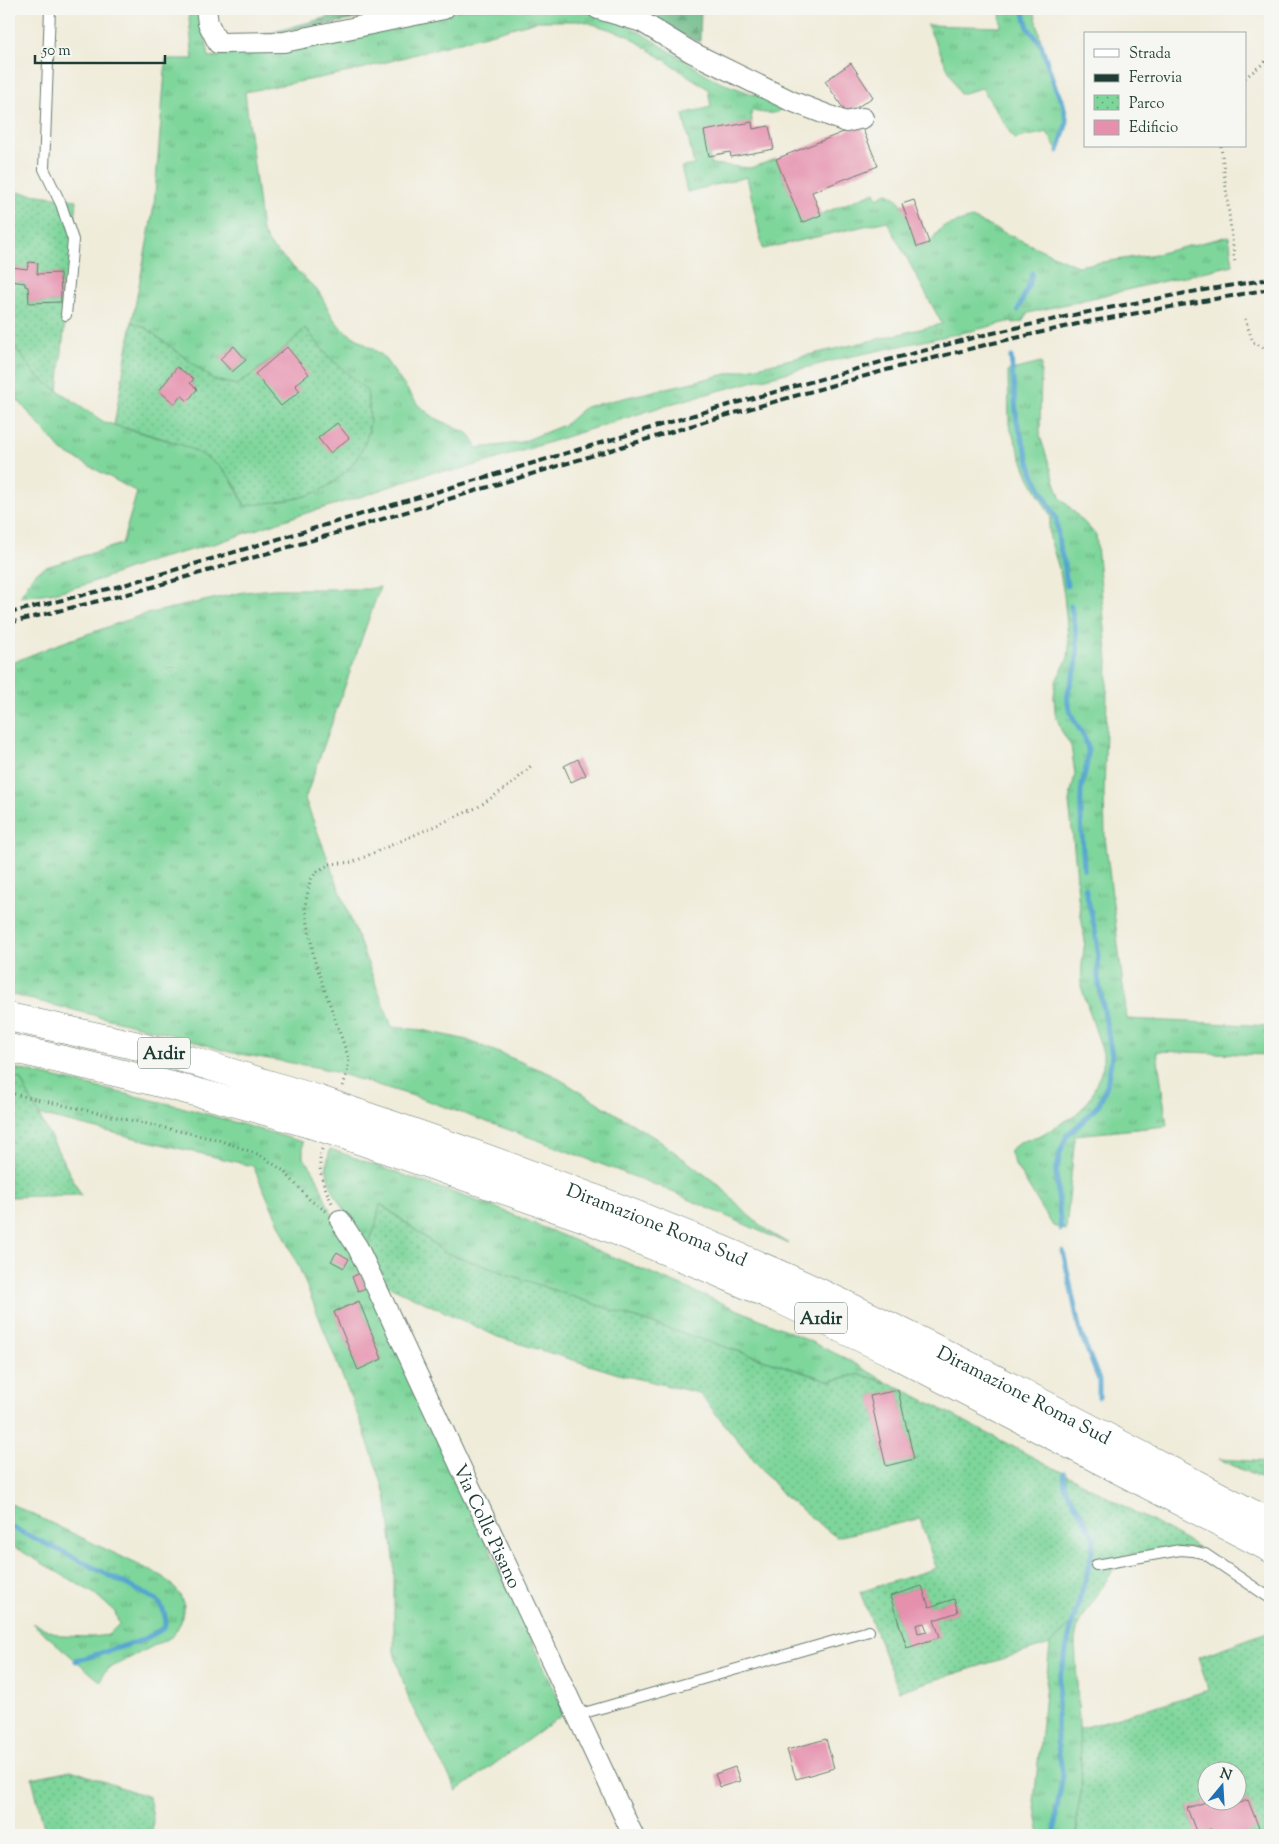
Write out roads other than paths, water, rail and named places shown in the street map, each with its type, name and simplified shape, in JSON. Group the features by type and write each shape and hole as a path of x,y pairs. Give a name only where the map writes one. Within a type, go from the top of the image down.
{"highway":[{"name":"Diramazione Roma Sud","path":"9,1017 134,1045 329,1094 336,1129"},
{"name":"Diramazione Roma Sud","path":"9,1048 217,1096 336,1129 580,1191 789,1279 909,1335 1270,1523"},
{"name":"Diramazione Roma Sud","path":"336,1129 582,1217 779,1299 889,1351 1270,1548"}],"street":[{"path":"206,9 208,23 218,43 284,42 444,9"},
{"path":"598,9 642,22 691,52 791,101 846,122 863,118"},
{"name":"Via Colle Pisano","path":"340,1220 358,1248 633,1835"}],"lane":[{"path":"50,9 44,170 61,204 73,240 66,314"},
{"path":"1096,1565 1180,1550 1193,1551 1204,1554 1270,1598"},
{"path":"577,1715 869,1631"}],"waterway":[{"path":"1023,9 1028,28 1041,44 1055,87 1063,103 1067,122 1058,151"},
{"path":"1018,310 1032,273"},
{"path":"1011,357 1017,422 1033,474 1056,518 1067,586"},
{"path":"1071,606 1077,652 1076,667 1070,685 1068,703 1069,710 1085,739 1088,752 1081,793 1084,869"},
{"path":"1061,1229 1056,1173 1060,1153 1067,1135 1099,1104 1107,1085 1112,1055 1098,978 1098,951 1095,930 1085,887"},
{"path":"1063,1251 1080,1331 1099,1380 1099,1397"},
{"path":"1055,1835 1056,1812 1063,1775 1057,1742 1057,1709 1060,1678 1071,1628 1090,1564 1094,1539 1065,1488 1064,1473"},
{"path":"9,1526 157,1600 164,1613 164,1628 143,1640 76,1661"}],"railway":[{"path":"9,613 124,585 711,410 888,360 984,335 1078,314 1270,279"},
{"path":"9,623 135,592 717,418 890,369 1082,323 1270,289"}]}
